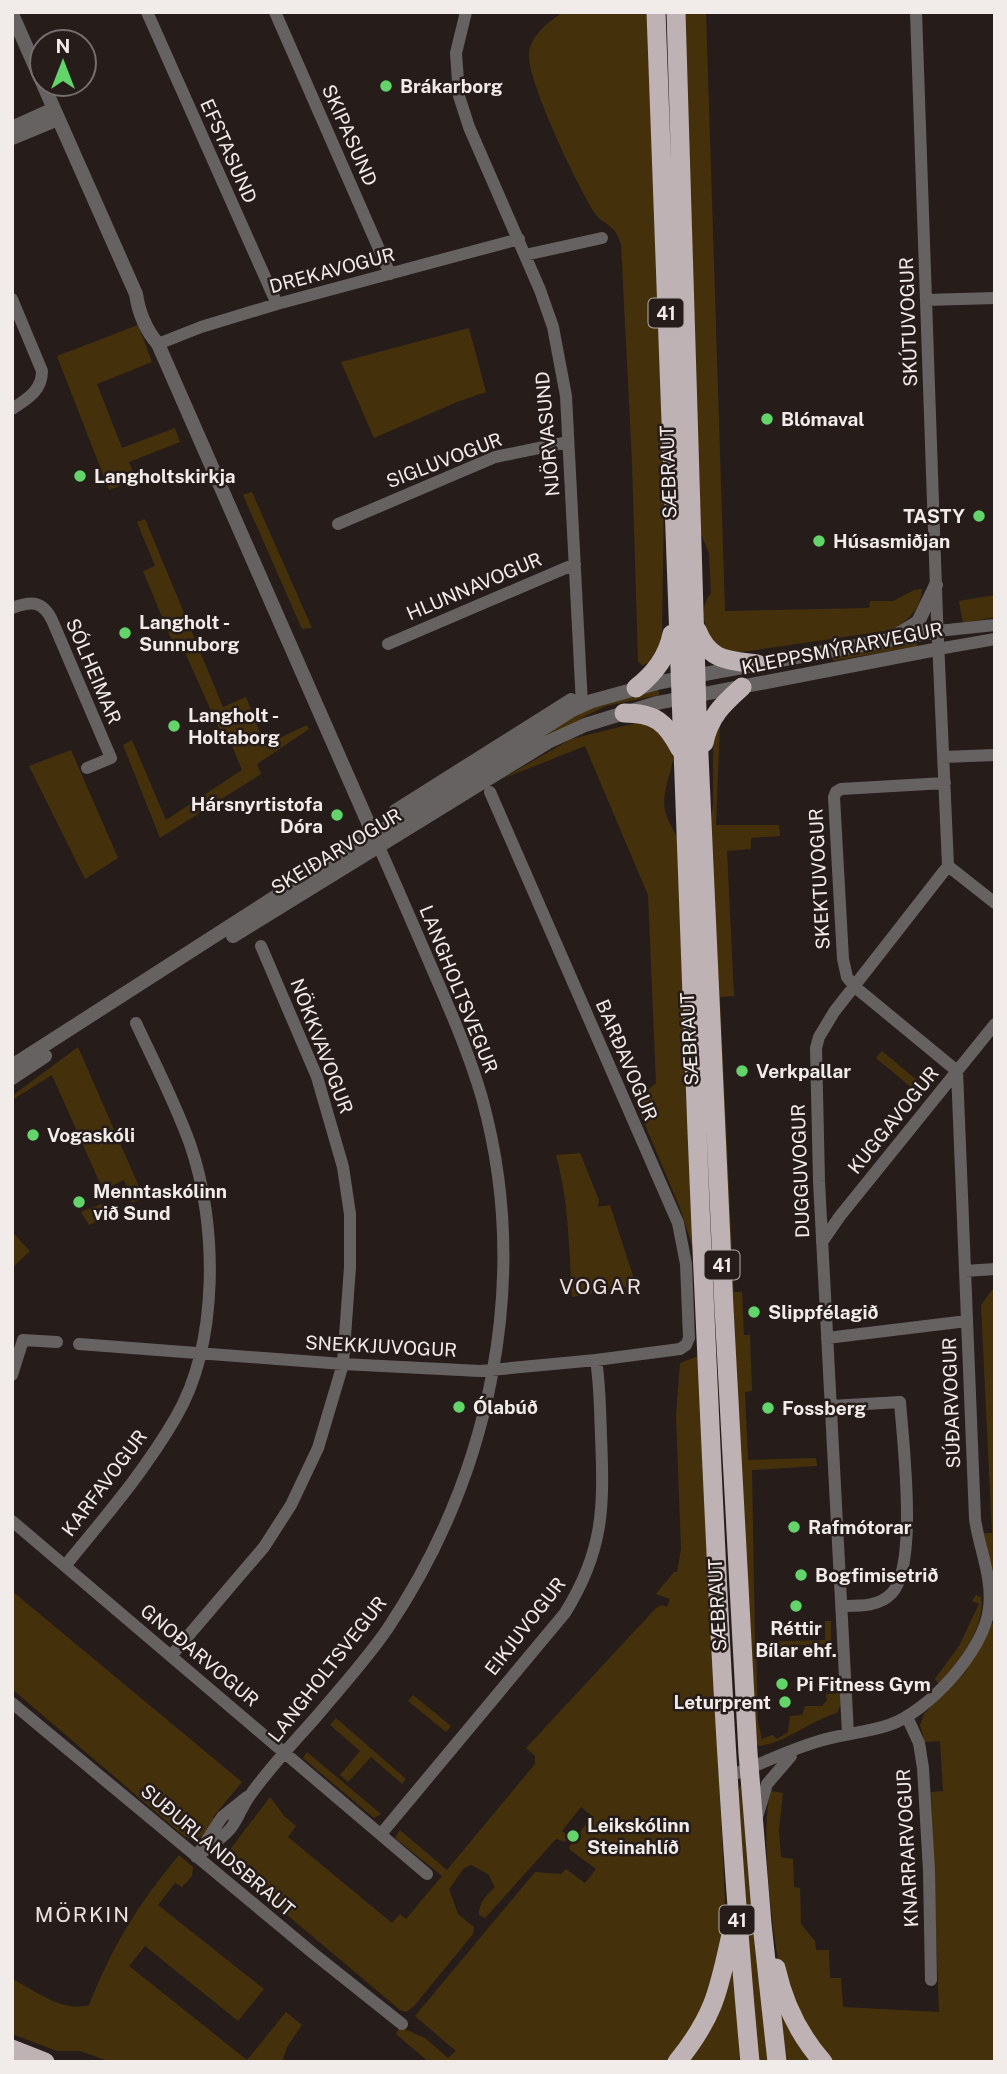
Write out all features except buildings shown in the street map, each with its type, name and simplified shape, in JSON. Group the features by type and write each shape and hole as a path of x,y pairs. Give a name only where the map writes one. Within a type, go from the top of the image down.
{"highway":[{"name":"SÆBRAUT","path":"656,12 676,613 688,677"},
{"name":"SÆBRAUT","path":"676,12 696,627 681,749 727,1777 750,2062"},
{"path":"636,688 650,677 662,662 670,644 676,613"},
{"path":"696,627 706,648 724,660 757,664"},
{"path":"700,761 712,718 725,701 742,687"},
{"name":"SÆBRAUT","path":"688,697 700,761 724,1308 750,1769 762,1924 777,2062"},
{"path":"624,713 643,714 663,723 681,749"},
{"path":"677,2062 706,2022 715,2002 736,1912"},
{"path":"762,1924 772,1947 778,1976 791,2014 800,2033 823,2062"},
{"path":"12,2049 46,2062"}],"street":[{"name":"EFSTASUND","path":"147,12 277,304"},
{"name":"SKIPASUND","path":"275,12 390,274"},
{"name":"NJÖRVASUND","path":"466,12 456,53 459,96 469,127 526,255 553,327 566,396 582,705"},
{"name":"SKÚTUVOGUR","path":"916,12 938,631"},
{"name":"LANGHOLTSVEGUR","path":"12,14 28,51"},
{"name":"LANGHOLTSVEGUR","path":"49,98 136,294 148,332 158,343 459,1032 488,1124 495,1157 502,1233 501,1306 494,1370 486,1408 466,1473 435,1549 381,1638 250,1795 222,1817 196,1857"},
{"path":"12,128 56,114"},
{"path":"12,138 56,114"},
{"path":"526,255 561,245 602,238"},
{"name":"DREKAVOGUR","path":"158,343 277,304 519,239"},
{"path":"926,300 995,298"},
{"path":"12,299 42,377 36,391 12,409"},
{"name":"SIGLUVOGUR","path":"338,524 495,457 568,442"},
{"name":"HLUNNAVOGUR","path":"388,644 575,564"},
{"path":"877,642 903,633 918,622 936,585"},
{"name":"SÓLHEIMAR","path":"12,608 36,603 45,608 52,620 111,758 87,768"},
{"name":"KLEPPSMÝRARVEGUR","path":"688,677 938,631 995,625"},
{"path":"938,631 948,866 995,903"},
{"name":"KLEPPSMÝRARVEGUR","path":"688,697 995,639"},
{"name":"SKEIÐARVOGUR","path":"394,810 421,800 582,705 636,688 688,677"},
{"name":"SKEIÐARVOGUR","path":"12,1066 376,841 548,742 585,725 688,697"},
{"path":"943,757 995,755"},
{"name":"SKEKTUVOGUR","path":"855,987 847,977 843,959 834,797 836,792 841,789 945,783"},
{"name":"BARÐAVOGUR","path":"490,792 677,1223 686,1264 689,1338 686,1345 680,1349"},
{"name":"SKEIÐARVOGUR","path":"12,1078 234,936 376,841 421,800"},
{"name":"DUGGUVOGUR","path":"848,1734 822,1242 816,1048 819,1037 834,1012 948,866"},
{"name":"NÖKKVAVOGUR","path":"171,1656 264,1547 291,1505 318,1448 343,1364 350,1267 350,1214 343,1167 317,1076 261,946"},
{"path":"855,987 957,1071"},
{"name":"KARFAVOGUR","path":"65,1566 133,1483 153,1454 177,1415 202,1354 209,1276 208,1233 203,1194 191,1145 136,1023"},
{"name":"KUGGAVOGUR","path":"822,1242 995,1024"},
{"name":"SÚÐARVOGUR","path":"727,1777 818,1741 888,1726 907,1717 952,1679 978,1638 992,1609 975,1519 957,1071"},
{"path":"965,1271 995,1269"},
{"path":"827,1338 967,1321"},
{"path":"12,1375 23,1340 57,1342"},
{"name":"SNEKKJUVOGUR","path":"79,1344 343,1364 494,1370 680,1349"},
{"name":"EIKJUVOGUR","path":"381,1834 565,1613 580,1589 597,1544 604,1494 596,1360"},
{"path":"831,1406 900,1402 906,1497 903,1565 893,1592 882,1601 867,1605 842,1606"},
{"name":"GNOÐARVOGUR","path":"12,1521 427,1874"},
{"name":"SUÐURLANDSBRAUT","path":"12,1703 402,2024"},
{"name":"KNARRARVOGUR","path":"907,1717 919,1743 923,1768 931,1979"},
{"name":"SÚÐARVOGUR","path":"755,1829 766,1784 796,1751"}],"shaded area":[{"path":"563,12 648,12 664,492 662,636 651,662 642,666 638,661 632,461 621,244 614,230 597,216 579,185 555,135 530,65 529,52 537,34"},
{"path":"683,12 706,12 725,611 869,608 870,601 893,601 914,590 922,589 913,613 892,630 735,653 714,647 706,627 704,607 711,593 709,553 701,534"},
{"path":"138,325 152,362 97,384 122,448 175,428 180,442 129,462 136,480 109,490 57,356"},
{"path":"469,328 486,392 374,438 341,362"},
{"path":"252,492 312,628 302,629 243,495"},
{"path":"145,519 223,707 246,697 265,745 307,725 309,729 257,764 261,774 160,838 123,745 132,740 166,820 242,770 230,741 225,742 179,639 172,641 143,571 155,566 137,522"},
{"path":"995,595 995,617 963,623 959,601"},
{"path":"916,639 917,646 833,661 833,658 857,650"},
{"path":"658,687 659,695 606,706 583,717 568,729 479,780 576,711"},
{"path":"640,722 654,727 674,751 664,803 677,837 694,1252 680,1208 635,1101 656,1083 648,895 585,746 502,779 571,739"},
{"path":"720,723 716,825 779,825 780,836 751,838 751,849 727,851 734,996 720,997 734,1292 742,1292 744,1335 750,1335 752,1391 745,1392 748,1460 816,1458 817,1466 752,1470 755,1642 825,1640 825,1621 831,1621 831,1644 756,1647 758,1722 762,1739 772,1735 777,1739 788,1732 790,1716 802,1715 805,1706 822,1706 827,1700 826,1694 840,1693 841,1704 837,1713 770,1744 759,1746 754,1743 710,829 713,804 713,729"},
{"path":"71,750 118,858 85,879 29,766"},
{"path":"78,1047 144,1198 132,1203 124,1180 103,1190 52,1075 12,1100 12,1096"},
{"path":"882,1051 924,1086 918,1093 876,1058"},
{"path":"580,1153 599,1200 598,1207 610,1205 636,1285 572,1297 566,1208 556,1155"},
{"path":"101,1204 117,1205 119,1212 89,1225 81,1212"},
{"path":"12,1232 30,1251 13,1267 12,1267"},
{"path":"995,1286 995,1591 984,1533 992,1533 981,1305"},
{"name":"Leikskólinn Steinahlíð","path":"698,1356 725,1899 723,1943 705,2011 668,2062 429,2062 396,2034 400,2027 425,2038 448,2058 456,2051 415,2016 535,1872 561,1874 566,1869 585,1883 596,1869 569,1847 592,1816 581,1807 562,1831 568,1836 565,1842 556,1839 485,1918 479,1915 480,1906 495,1887 488,1874 471,1865 464,1868 449,1889 458,1914 474,1927 473,1934 414,2006 406,2012 400,2010 222,1860 270,1797 284,1816 296,1826 288,1837 392,1923 400,1914 406,1919 442,1876 395,1838 400,1830 447,1870 535,1764 535,1756 526,1748 656,1608 662,1605 667,1607 670,1599 656,1594 674,1572 677,1572 681,1549 676,1416 680,1363"},
{"path":"12,1591 242,1782 213,1817 216,1820 203,1836 194,1840 185,1837 12,1689"},
{"path":"976,1595 981,1597 981,1608 975,1632 962,1655 939,1684 935,1679 959,1646 979,1604 972,1601"},
{"path":"995,1619 995,2062 831,2062 793,2005 780,1971 767,1859 766,1831 771,1791 783,1793 779,1830 781,1857 793,1859 794,1887 800,1888 801,1924 815,1941 816,1950 829,1950 830,1978 841,1978 843,2007 939,2012 931,1792 943,1791 940,1741 925,1742 920,1725 924,1714 965,1672"},
{"path":"413,1695 451,1726 446,1732 408,1701"},
{"path":"336,1718 406,1779 402,1784 371,1757 348,1782 340,1775 360,1751 330,1725"},
{"path":"307,1752 381,1814 374,1818 303,1758"},
{"path":"741,1785 770,2062 757,2062 734,1799"},
{"path":"179,1855 193,1867 192,1876 182,1887 175,1883 158,1905 264,1989 238,2021 145,1946 129,1966 247,2060 286,2012 302,2025 287,2047 282,2062 111,2062 80,2051 57,2051 12,2034 12,1979 59,2003 79,2007 89,2005 128,1926"},
{"path":"732,1966 746,2062 685,2062"},
{"path":"776,1985 816,2062 784,2062"}],"place":[{"name":"Brákarborg","path":"386,86"},
{"name":"Blómaval","path":"767,419"},
{"name":"Langholtskirkja","path":"80,476"},
{"name":"TASTY","path":"979,516"},
{"name":"Húsasmiðjan","path":"819,541"},
{"name":"Langholt - Sunnuborg","path":"125,633"},
{"name":"Langholt - Holtaborg","path":"174,726"},
{"name":"Hársnyrtistofa Dóra","path":"337,815"},
{"name":"Verkpallar","path":"742,1071"},
{"name":"Vogaskóli","path":"33,1135"},
{"name":"Menntaskólinn við Sund","path":"79,1202"},
{"name":"Slippfélagið","path":"754,1312"},
{"name":"Ólabúð","path":"459,1407"},
{"name":"Fossberg","path":"768,1408"},
{"name":"Rafmótorar","path":"794,1527"},
{"name":"Bogfimisetrið","path":"801,1575"},
{"name":"Réttir Bílar ehf.","path":"796,1606"},
{"name":"Pi Fitness Gym","path":"782,1684"},
{"name":"Leturprent","path":"785,1702"},
{"name":"Leikskólinn Steinahlíð","path":"573,1836"}],"district":[{"name":"VOGAR","path":"601,1286"},
{"name":"MÖRKIN","path":"83,1914"}]}
